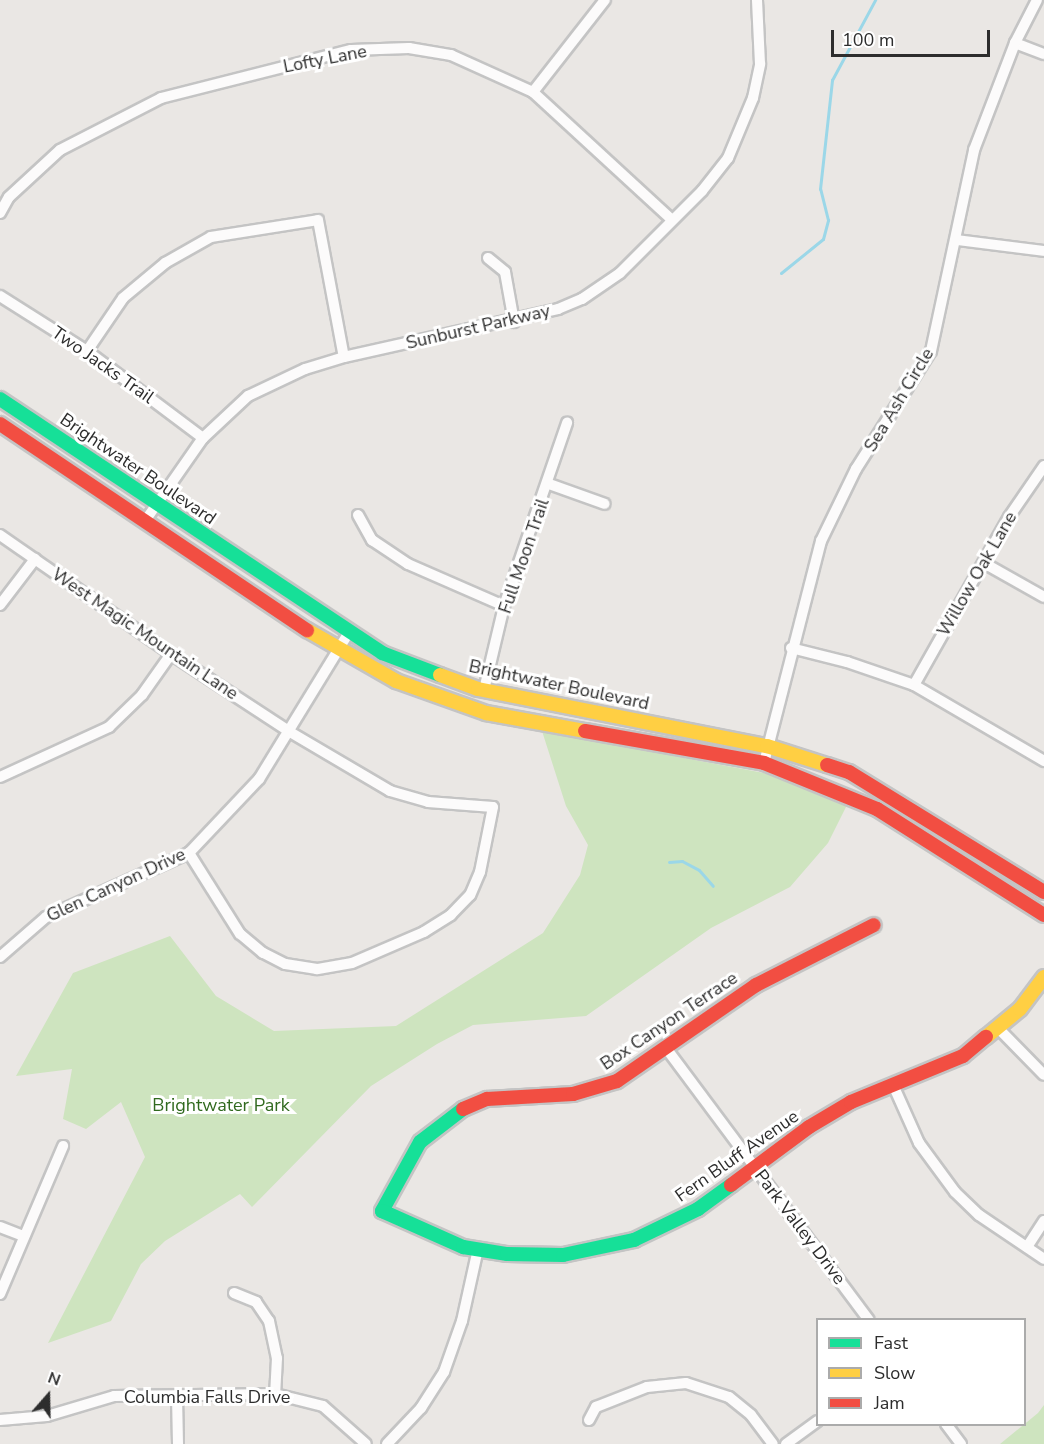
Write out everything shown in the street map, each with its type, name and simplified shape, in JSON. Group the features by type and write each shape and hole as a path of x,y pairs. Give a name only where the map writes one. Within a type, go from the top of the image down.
{"street":[{"path":"533,92 605,0"},
{"name":"Sunburst Parkway","path":"145,521 203,438 248,396 305,369 344,357 514,322 558,309 605,285 702,191 728,158 742,126 760,64 757,0"},
{"name":"Sea Ash Circle","path":"764,763 766,746 791,648 830,521 856,468 931,351 957,240 974,150 1015,43 1037,0"},
{"path":"1015,43 1044,54"},
{"name":"Lofty Lane","path":"0,213 9,197 34,171 60,150 106,124 161,98 351,50 409,48 451,55 533,92 672,220"},
{"path":"87,351 123,298 165,263 211,237 318,220 344,357"},
{"path":"957,240 1044,251"},
{"path":"488,258 505,272 514,322"},
{"name":"Two Jacks Trail","path":"0,296 87,351 203,438"},
{"name":"Brightwater Boulevard","path":"0,399 349,632 418,669 484,690 766,746 849,772 1044,892"},
{"name":"Full Moon Trail","path":"484,690 504,606 549,484 567,423"},
{"path":"0,424 338,651 396,681 486,713 764,763 877,809 1044,915"},
{"name":"Willow Oak Lane","path":"914,685 1009,516 1044,466"},
{"path":"549,484 605,504"},
{"path":"358,515 372,540 408,564 504,606"},
{"name":"West Magic Mountain Lane","path":"0,535 171,654 290,732 390,791 428,802 493,807 480,872 470,895 451,915 424,932 352,963 317,969 285,964 263,953 240,934 189,853"},
{"path":"0,605 35,559"},
{"path":"984,563 1044,597"},
{"name":"Glen Canyon Drive","path":"0,957 46,917 189,853 237,805 290,732 349,632"},
{"path":"791,648 847,662 914,685 1044,761"},
{"path":"0,777 109,727 142,695 171,654"},
{"name":"Box Canyon Terrace","path":"382,1211 420,1142 454,1113 487,1099 573,1094 600,1088 625,1077 756,984 874,925"},
{"name":"Fern Bluff Avenue","path":"382,1211 440,1238 478,1249 535,1256 617,1245 650,1234 698,1209 851,1102 894,1087 963,1056 999,1029 1044,977"},
{"path":"999,1029 1044,1075"},
{"name":"Park Valley Drive","path":"666,1048 868,1318"},
{"path":"894,1087 914,1135 955,1192 979,1215 1044,1259"},
{"path":"0,1294 63,1146"},
{"path":"1027,1247 1044,1221"},
{"path":"0,1227 24,1236"},
{"path":"387,1444 421,1408 444,1372 462,1321 478,1249"},
{"path":"234,1293 256,1302 269,1321 276,1359 275,1394"},
{"path":"589,1420 596,1407 647,1387 686,1383 729,1397 751,1415 773,1444"},
{"name":"Columbia Falls Drive","path":"0,1420 47,1416 114,1396 275,1394 323,1406 366,1444"},
{"path":"177,1396 178,1444"},
{"path":"786,1444 816,1422"},
{"path":"947,1426 961,1444"}],"green space":[{"name":"Brightwater Park","path":"542,731 774,775 848,803 828,843 790,887 711,928 586,1016 473,1025 437,1044 371,1086 252,1207 240,1194 165,1241 141,1264 111,1321 48,1343 145,1157 121,1102 86,1129 63,1119 72,1069 16,1076 73,973 170,936 216,996 274,1031 396,1026 543,933 580,875 588,845 566,806"},
{"path":"1044,1405 1044,1444 1000,1444 1022,1426 1026,1426 1026,1423"}],"waterway":[{"path":"781,273 823,239 828,220 820,189 832,80 875,0"},
{"path":"669,862 682,861 699,870 713,886"}],"traffic: fast":[{"path":"0,399 382,653 440,675"},
{"path":"463,1109 420,1142 382,1211 463,1247 507,1254 563,1255 634,1240 698,1209 731,1185"}],"traffic: slow":[{"path":"307,630 396,681 486,713 585,731"},
{"path":"440,675 478,689 767,746 827,765"},
{"path":"986,1037 1020,1009 1044,977"}],"traffic: jam":[{"path":"0,424 307,630"},
{"path":"585,731 764,763 877,809 1044,915"},
{"path":"827,765 849,772 1044,892"},
{"path":"463,1109 487,1099 573,1094 617,1081 756,985 874,925"},
{"path":"731,1185 809,1127 851,1102 963,1056 986,1037"}]}
